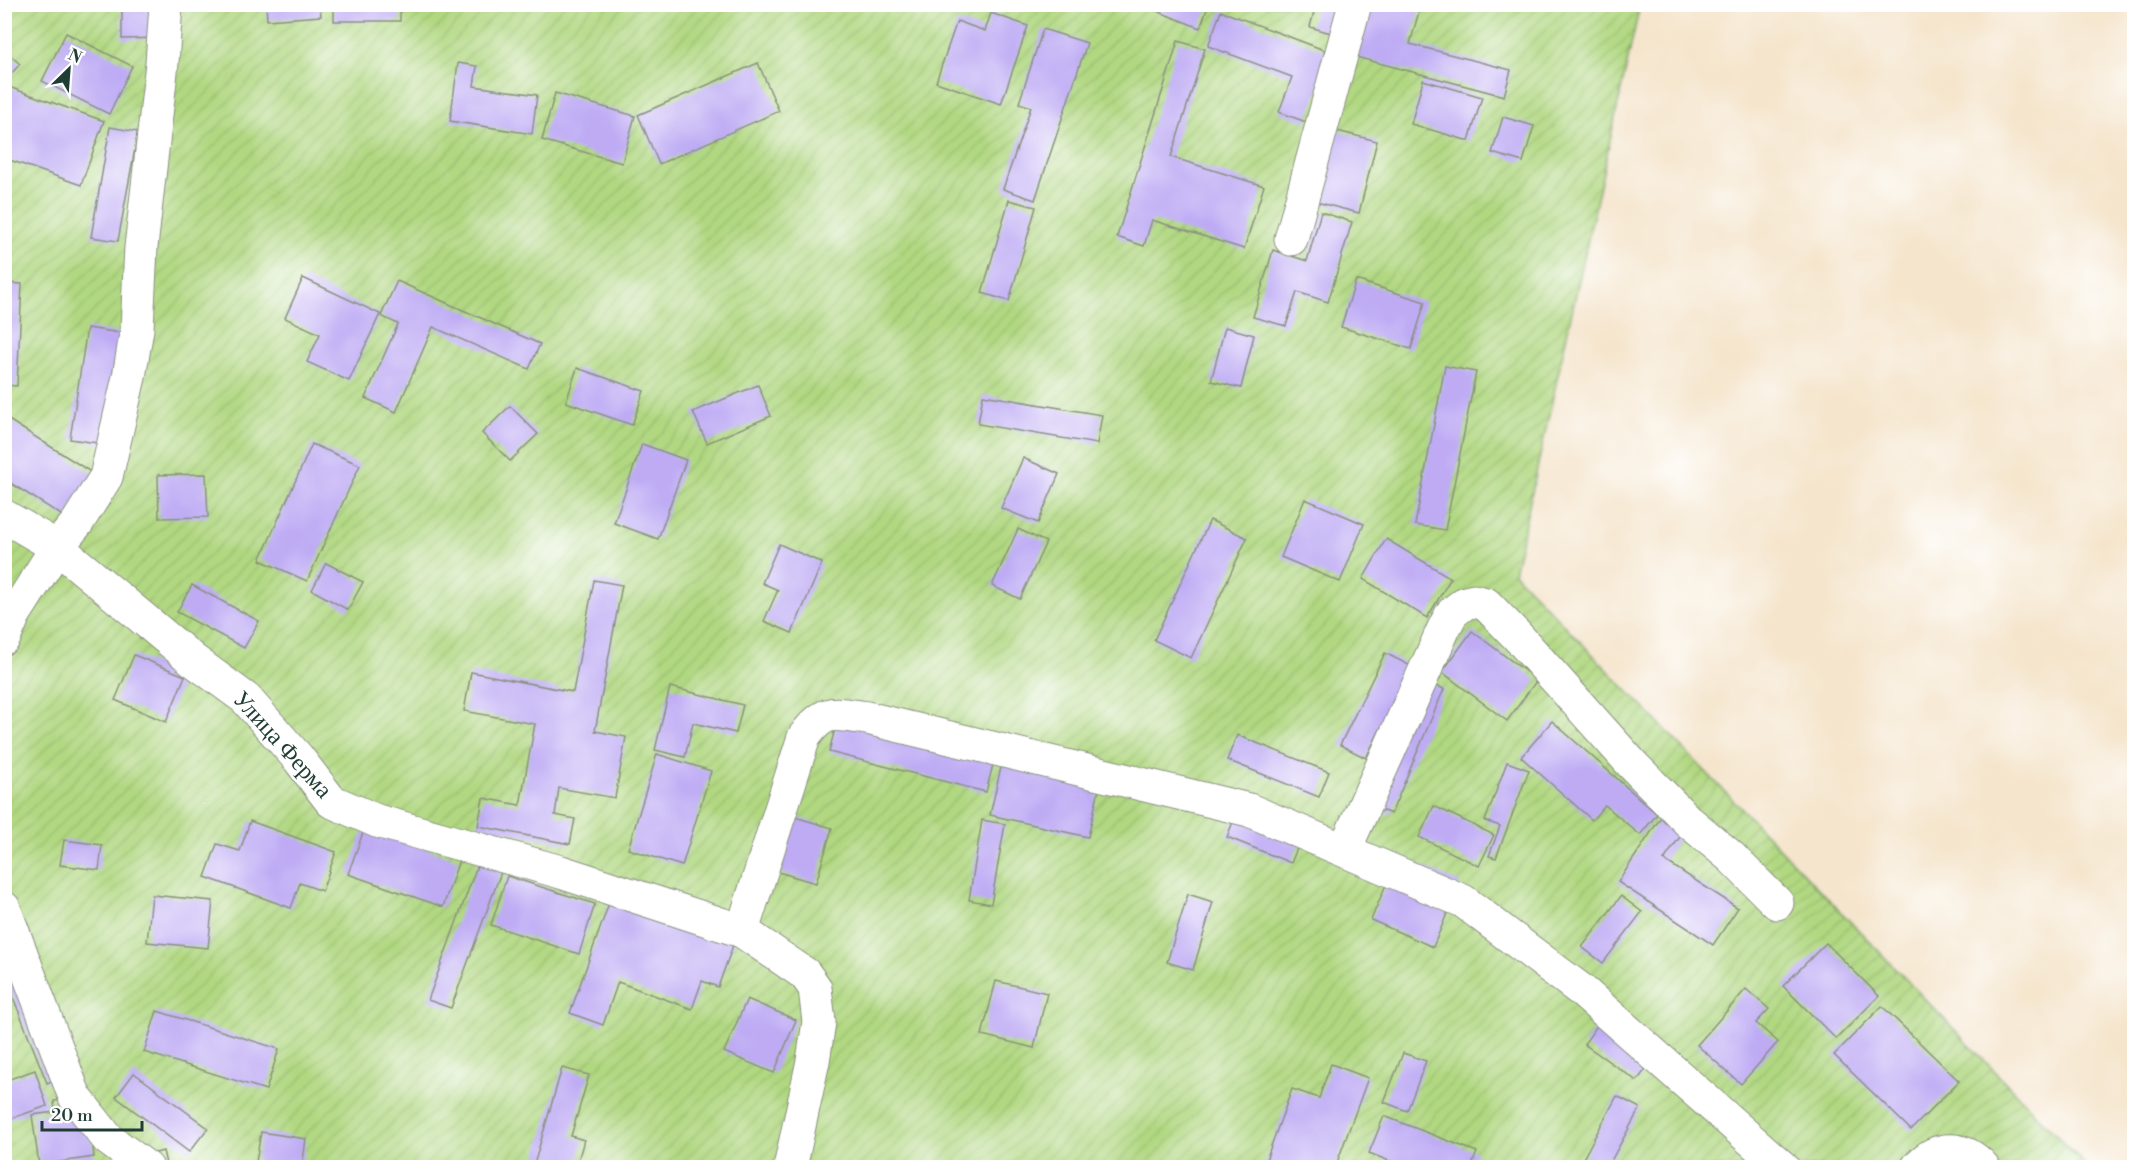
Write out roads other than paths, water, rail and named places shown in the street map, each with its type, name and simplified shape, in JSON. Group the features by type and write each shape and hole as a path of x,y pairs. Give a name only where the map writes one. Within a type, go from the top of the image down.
{"lane":[{"path":"4,638 14,615 57,547 77,523 106,477 129,376 137,329 141,247 162,63 166,4"},
{"path":"1292,239 1355,4"},
{"name":"Улица Ферма","path":"4,516 57,547 193,660 246,699 298,758 331,801 377,821 561,872 742,931 805,974 815,988 819,1022 790,1167"},
{"path":"1345,849 1444,628 1452,613 1465,603 1474,601 1486,604 1679,812 1731,857 1777,903"},
{"path":"742,931 804,737 815,722 830,713 867,718 1249,810 1463,901 1581,990 1783,1167"},
{"path":"4,908 75,1098 108,1139 147,1167"},
{"path":"1917,1167 1925,1158 1950,1150 1966,1153 1984,1167"}]}
